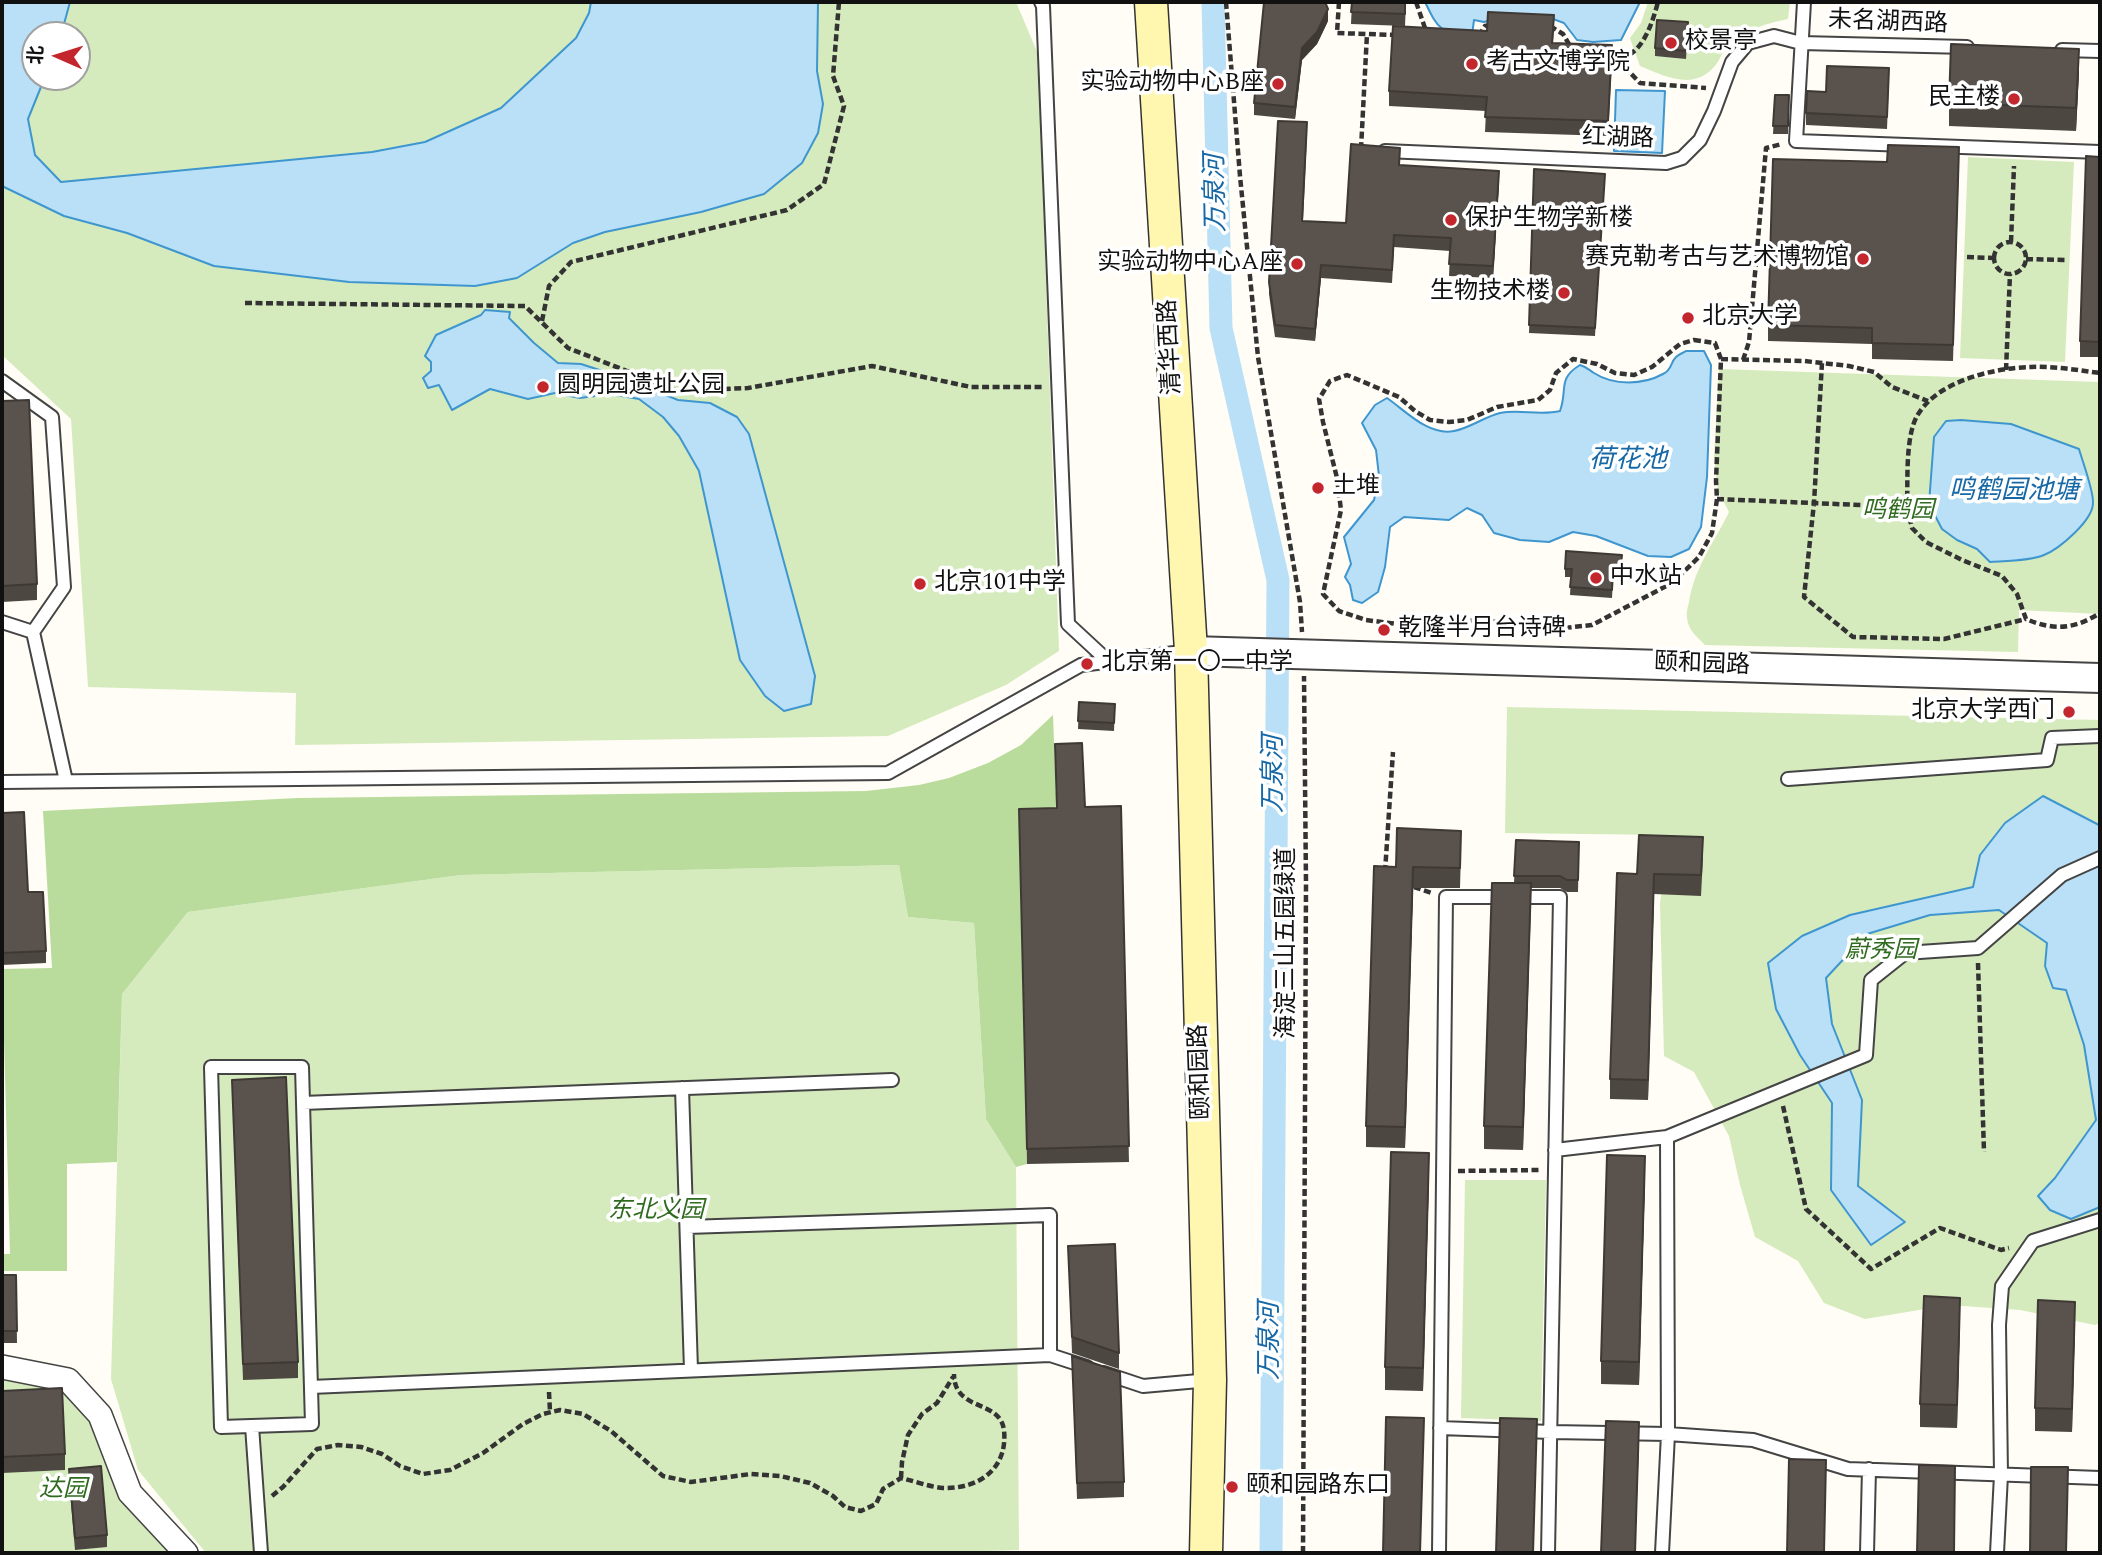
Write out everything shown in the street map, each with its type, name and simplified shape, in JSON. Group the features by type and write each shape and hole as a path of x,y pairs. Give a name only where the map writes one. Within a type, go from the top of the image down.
{"main road":[{"name":"清华西路","path":"1151,2 1191,651"},
{"name":"颐和园路","path":"1191,651 1210,1380 1206,1553"}],"street":[{"name":"颐和园路","path":"1191,651 2100,678"},
{"path":"2,1367 68,1380 100,1415 130,1493 186,1553"}],"lane":[{"path":"1041,2 1068,624 1109,662"},
{"path":"1804,2 1796,141 2100,152"},
{"name":"红湖路","path":"1361,150 1666,163 1682,158 1700,140 1732,62 1748,43 1774,36 1801,43"},
{"name":"未名湖西路","path":"1801,43 1978,48"},
{"path":"2046,50 2100,51"},
{"path":"2,381 52,417 64,587 33,632 66,781"},
{"path":"2,622 33,632"},
{"path":"2,782 888,773 1081,666 1191,651"},
{"path":"1788,779 2047,760 2052,738 2100,736"},
{"path":"1555,1150 1667,1137 1866,1055 1871,980 1905,953 1978,948 2062,875 2100,858"},
{"path":"1439,1553 1447,897 1560,897 1548,1553"},
{"path":"211,1067 302,1068 311,1387 312,1424 221,1427 211,1067"},
{"path":"303,1103 892,1080"},
{"path":"682,1088 691,1370"},
{"path":"1662,1553 1668,1434 1667,1137"},
{"path":"687,1227 1050,1215 1051,1354"},
{"path":"1997,1553 2001,1475 1999,1325 2002,1286 2034,1241 2100,1220"},
{"path":"311,1387 1051,1354 1143,1386 1210,1380"},
{"path":"253,1426 261,1553"},
{"path":"1440,1428 1668,1434 1753,1440 1848,1469 2100,1478"},
{"path":"1867,1553 1869,1469"}],"path":[{"path":"541,322 549,286 571,262 787,210 824,184 844,106 833,76 839,2"},
{"name":"海淀三山五园绿道","path":"1226,2 1258,358 1300,602 1303,653 1306,898 1303,1553"},
{"path":"1339,2 1337,33 1403,35"},
{"path":"1415,36 1427,36 1416,2"},
{"path":"1616,59 1637,50 1653,22 1658,2"},
{"path":"1476,39 1485,26 1497,25"},
{"path":"1540,25 1550,26 1563,34 1569,45 1581,49"},
{"path":"1361,150 1367,34"},
{"path":"1605,55 1616,59 1640,83 1721,89"},
{"path":"1743,360 1749,342 1766,148 1796,141"},
{"path":"2011,242 2015,148"},
{"path":"2011,242 2024,249 2026,259 2019,272 2010,274 1997,268 1994,258 1997,248 2011,242"},
{"path":"1967,257 1994,258"},
{"path":"2026,259 2067,260"},
{"path":"2006,370 2010,274"},
{"path":"245,303 525,306 568,348 678,391 748,387 872,366 971,387 1059,387"},
{"path":"1694,340 1715,344 1721,359 1717,499 1712,533 1699,557 1672,583 1592,625 1554,629 1480,620 1397,624 1366,621 1339,611 1323,594 1341,510 1338,478 1319,400 1330,382 1347,375 1399,397 1430,420 1449,422 1467,419 1497,407 1538,400 1550,390 1556,373 1573,359 1597,364 1615,373 1634,375 1652,367 1679,344 1694,340"},
{"path":"1721,359 1849,366 1874,372 1892,387 1928,401"},
{"path":"1822,363 1814,503 1804,597 1853,637 1944,639 2026,619 2040,625 2066,627 2085,622 2100,613"},
{"path":"2026,619 2017,594 2001,576 1926,542 1912,528 1906,507 1910,440 1916,418 1928,401 1950,386 2006,370 2042,368 2100,373"},
{"path":"1717,499 1906,507"},
{"path":"1384,878 1393,752"},
{"path":"1409,886 1447,897"},
{"path":"1978,948 1984,1152"},
{"path":"1779,1090 1806,1209 1871,1269 1940,1228 2001,1250 2034,1241"},
{"path":"1443,1171 1555,1170"},
{"path":"901,1478 908,1435 922,1414 937,1402 953,1377 956,1359"},
{"path":"258,1507 283,1488 317,1449 338,1445 361,1447 423,1474 450,1470 483,1454 523,1424 543,1413 560,1410 583,1414 611,1431 663,1476 691,1482 751,1474 780,1476 810,1483 834,1496 845,1507 861,1511 876,1504 884,1489 901,1478 944,1488 981,1479 996,1469 1003,1450 1004,1427 993,1411 970,1403 958,1392 953,1377"}],"green space":[{"name":"圆明园遗址公园","path":"2,2 1016,2 1038,54 1059,651 1006,685 888,736 295,745 296,693 88,687 71,419 2,355"},
{"path":"1648,2 1790,2 1788,19 1747,32 1726,49 1716,65 1706,74 1688,80 1668,77 1640,66 1630,38 1641,23"},
{"path":"1968,157 2074,162 2065,362 1960,358"},
{"name":"鸣鹤园","path":"1719,369 2100,382 2100,614 2019,610 2018,652 1705,645 1691,630 1687,614 1696,577 1729,512 1718,491 1714,458"},
{"name":"蔚秀园","path":"1507,707 2100,720 2100,1323 2095,1325 2020,1310 1949,1305 1865,1319 1824,1303 1798,1261 1755,1237 1729,1136 1694,1072 1664,1056 1660,904 1668,835 1505,833"},
{"path":"1053,715 1055,824 1019,825 1027,1164 1016,1167 986,1119 974,923 908,917 899,865 461,875 188,912 122,994 117,1162 67,1164 67,1271 2,1271 2,1254 10,1254 2,969 52,968 43,811 297,798 866,791 919,785 949,778 988,763 1021,745"},
{"name":"东北义园","path":"899,865 908,917 974,923 986,1119 1016,1167 1019,1550 926,1553 206,1553 138,1470 111,1379 122,994 188,912 461,875"},
{"path":"1465,1180 1546,1180 1541,1421 1461,1418"},
{"name":"达园","path":"2,1367 68,1380 130,1493 186,1553 2,1553"}],"water":[{"path":"2,2 70,2 65,21 21,21 21,91 39,91 28,119 35,155 61,182 372,152 425,142 501,108 576,38 589,13 591,2 818,2 817,71 823,104 818,133 802,163 764,194 701,212 605,232 573,243 517,278 475,286 349,282 214,266 127,233 64,216 2,186"},
{"path":"1425,2 1640,2 1621,40 1593,42 1577,40 1564,23 1553,19 1507,16 1484,22 1474,20 1472,35 1453,33 1438,24"},
{"path":"1616,90 1665,91 1662,153 1614,151"},
{"path":"485,310 510,312 509,318 558,363 581,364 678,400 710,403 737,417 749,434 815,676 811,704 784,711 765,696 740,660 699,471 679,436 663,417 639,399 610,394 580,398 555,393 528,399 490,389 452,410 439,385 428,388 423,378 431,371 431,362 425,356 436,335 481,315"},
{"name":"荷花池","path":"1686,351 1704,351 1711,365 1707,477 1701,527 1689,549 1671,557 1648,556 1596,536 1573,532 1549,542 1520,540 1494,533 1482,515 1467,508 1449,520 1404,517 1390,527 1385,567 1378,592 1362,603 1353,600 1345,577 1351,564 1344,537 1374,500 1379,476 1376,450 1362,423 1375,405 1387,398 1426,426 1444,432 1454,431 1500,413 1560,411 1568,375 1580,365 1610,380 1638,382 1666,372 1676,357"},
{"name":"鸣鹤园池塘","path":"1946,421 2011,424 2079,449 2093,497 2092,509 2082,525 2058,547 2044,555 2025,560 1990,562 1977,549 1957,540 1942,529 1929,504 1934,437"},
{"path":"2043,796 2100,827 2100,1207 2071,1219 2050,1210 2038,1196 2055,1178 2096,1120 2084,1045 2066,990 2053,988 2045,966 2047,943 1999,910 1930,915 1867,934 1826,978 1832,1024 1862,1100 1858,1186 1905,1222 1871,1245 1831,1190 1832,1103 1800,1055 1776,1009 1768,963 1802,936 1850,915 1973,887 1980,855 2005,823"}],"building":[{"name":"实验动物中心B座","path":"1264,2 1325,2 1328,9 1317,32 1302,48 1295,107 1254,103"},
{"path":"1352,2 1405,2 1405,14 1351,12"},
{"name":"考古文博学院","path":"1488,12 1554,15 1552,43 1612,45 1608,121 1485,117 1487,97 1389,91 1393,26 1487,31"},
{"name":"校景亭","path":"1657,20 1688,22 1686,51 1655,48"},
{"name":"民主楼","path":"1951,44 2079,49 2076,108 1949,103"},
{"path":"1827,66 1889,68 1887,117 1806,113 1807,91 1826,92"},
{"path":"1775,95 1789,95 1788,126 1773,126"},
{"path":"1278,121 1307,122 1302,221 1346,223 1351,144 1400,148 1399,165 1499,171 1493,266 1449,264 1451,238 1394,235 1392,270 1321,265 1315,329 1275,325 1269,282"},
{"name":"赛克勒考古与艺术博物馆","path":"1888,145 1959,147 1953,345 1872,343 1872,328 1768,325 1773,159 1887,162"},
{"path":"2086,156 2100,157 2100,342 2080,341"},
{"name":"生物技术楼","path":"1534,169 1605,174 1595,328 1529,325"},
{"path":"29,400 37,584 2,586 2,401"},
{"name":"中水站","path":"1566,551 1622,555 1620,572 1613,571 1612,590 1570,587 1572,569 1565,569"},
{"path":"1079,702 1115,704 1114,723 1078,721"},
{"path":"1082,743 1085,807 1121,806 1129,1146 1027,1149 1019,809 1057,808 1055,744"},
{"path":"24,812 28,892 43,892 46,951 2,953 2,813"},
{"path":"1397,828 1461,831 1460,868 1413,867 1405,1127 1366,1126 1374,866 1396,867"},
{"path":"1639,835 1703,837 1701,875 1654,874 1648,1080 1610,1079 1617,873 1637,874"},
{"path":"1516,840 1579,842 1578,880 1567,880 1560,876 1514,876"},
{"path":"1492,883 1531,883 1523,1127 1484,1126"},
{"path":"286,1077 298,1362 243,1364 232,1080"},
{"path":"1391,1152 1429,1153 1423,1368 1385,1367"},
{"path":"1607,1155 1645,1156 1639,1362 1601,1361"},
{"path":"1115,1244 1119,1353 1072,1337 1068,1246"},
{"path":"2,1275 16,1275 17,1331 2,1331"},
{"path":"1924,1296 1960,1298 1957,1405 1920,1404"},
{"path":"2038,1300 2075,1302 2072,1409 2035,1408"},
{"path":"1072,1356 1120,1372 1124,1482 1077,1483"},
{"path":"62,1388 65,1454 2,1457 2,1391"},
{"path":"1386,1417 1424,1418 1420,1553 1383,1553"},
{"path":"1500,1418 1537,1419 1533,1553 1496,1553"},
{"path":"1606,1421 1639,1422 1635,1553 1601,1553"},
{"path":"1789,1459 1826,1460 1824,1553 1787,1553"},
{"path":"1919,1465 1955,1466 1954,1553 1917,1553"},
{"path":"101,1466 107,1535 75,1538 69,1469"},
{"path":"2031,1467 2068,1467 2066,1553 2030,1553"}],"waterway":[{"name":"万泉河","path":"1213,2 1221,328 1278,580 1271,1553"}],"place":[{"name":"校景亭","path":"1671,43"},
{"name":"考古文博学院","path":"1472,64"},
{"name":"实验动物中心B座","path":"1278,84"},
{"name":"民主楼","path":"2014,99"},
{"name":"保护生物学新楼","path":"1451,220"},
{"name":"赛克勒考古与艺术博物馆","path":"1863,259"},
{"name":"实验动物中心A座","path":"1297,264"},
{"name":"生物技术楼","path":"1564,293"},
{"name":"北京大学","path":"1688,318"},
{"name":"圆明园遗址公园","path":"543,387"},
{"name":"土堆","path":"1318,488"},
{"name":"中水站","path":"1596,578"},
{"name":"北京101中学","path":"920,584"},
{"name":"乾隆半月台诗碑","path":"1384,630"},
{"name":"北京第一〇一中学","path":"1087,664"},
{"name":"北京大学西门","path":"2069,712"},
{"name":"颐和园路东口","path":"1232,1487"}]}
